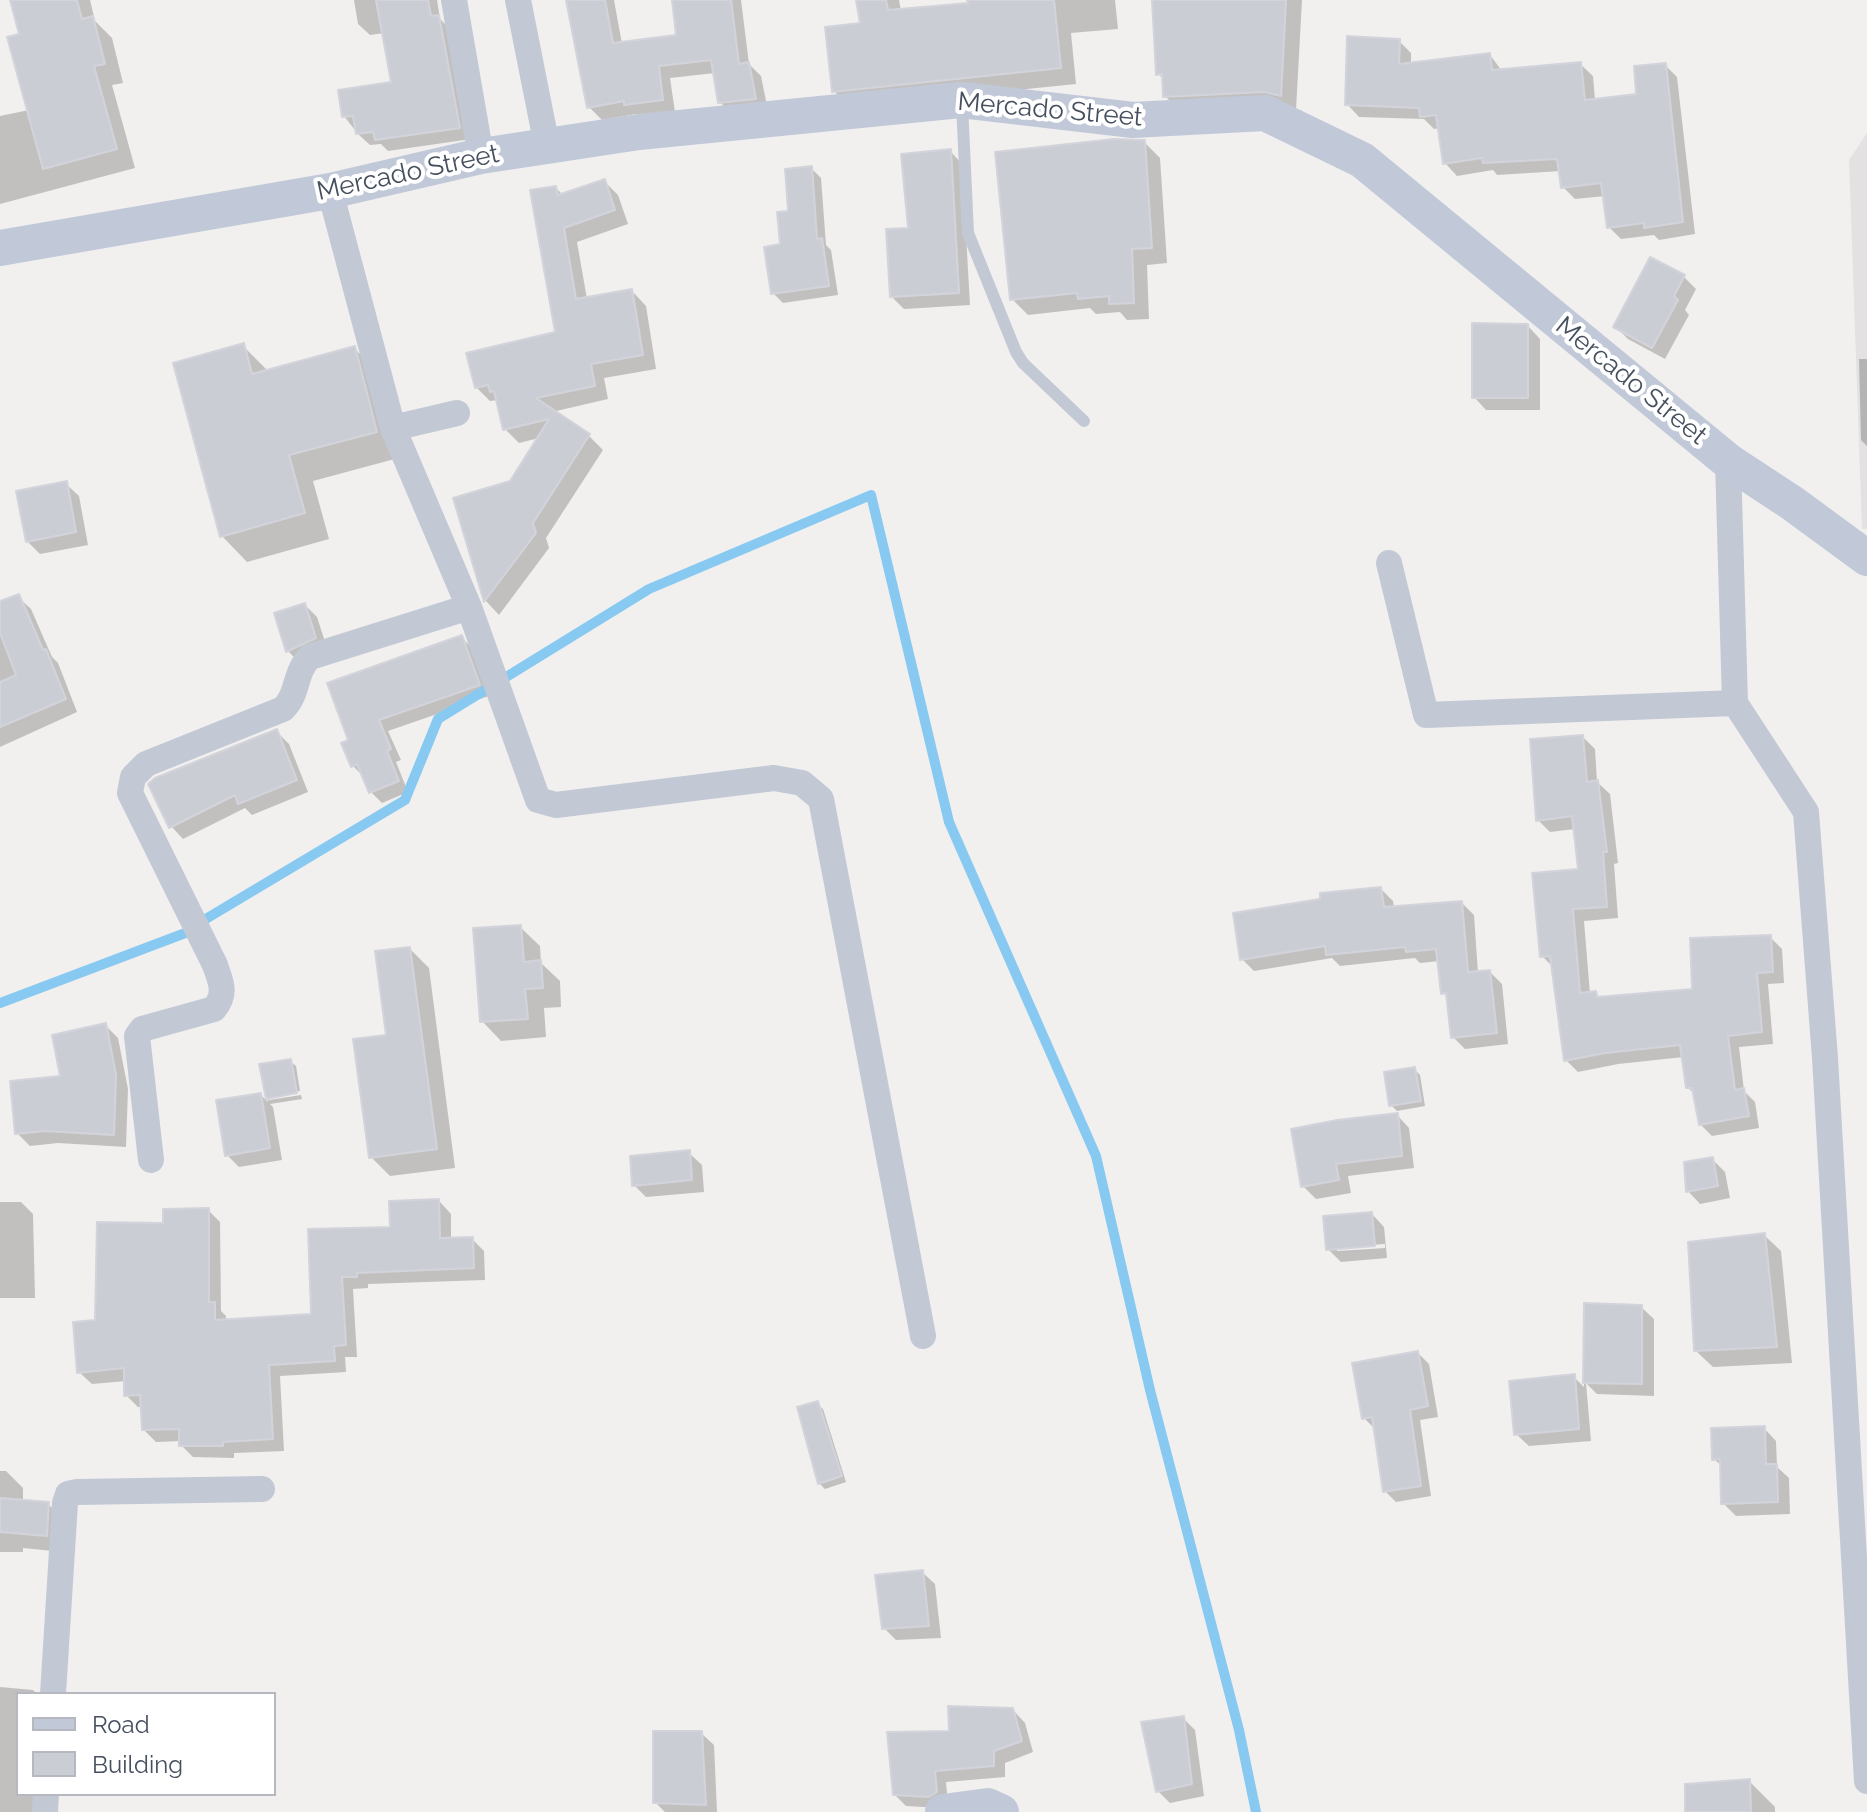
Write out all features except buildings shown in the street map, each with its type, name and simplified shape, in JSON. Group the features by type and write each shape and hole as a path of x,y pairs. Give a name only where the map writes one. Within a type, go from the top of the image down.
{"street":[{"path":"454,0 481,156"},
{"path":"518,0 547,146"},
{"name":"Mercado Street","path":"0,248 330,191 481,156 639,132 961,100 1133,120 1265,113 1362,160 1728,461 1867,558"},
{"path":"330,191 393,428 469,607 538,800 556,805 774,778 802,783 821,799 923,1336"},
{"path":"393,428 457,413"},
{"path":"1728,461 1735,703 1806,812 1825,1058 1867,1781"},
{"path":"1389,563 1426,715 1735,703"},
{"path":"151,1160 137,1036 142,1029 214,1009 222,999 223,989 215,965 130,793 133,777 146,764 283,709 292,699 299,668 310,657 469,607"},
{"path":"53,1692 68,1494 262,1489"},
{"path":"943,1812 988,1806 1001,1812"}],"lane":[{"path":"961,100 968,233 1016,352 1023,363 1084,421"}],"shaded area":[{"path":"1867,133 1867,529 1862,529 1849,160"}],"waterway":[{"path":"204,920 405,800 438,719 649,589 871,495 949,822 1096,1156 1150,1390 1239,1730 1256,1812"},
{"path":"0,1003 188,932"}]}
